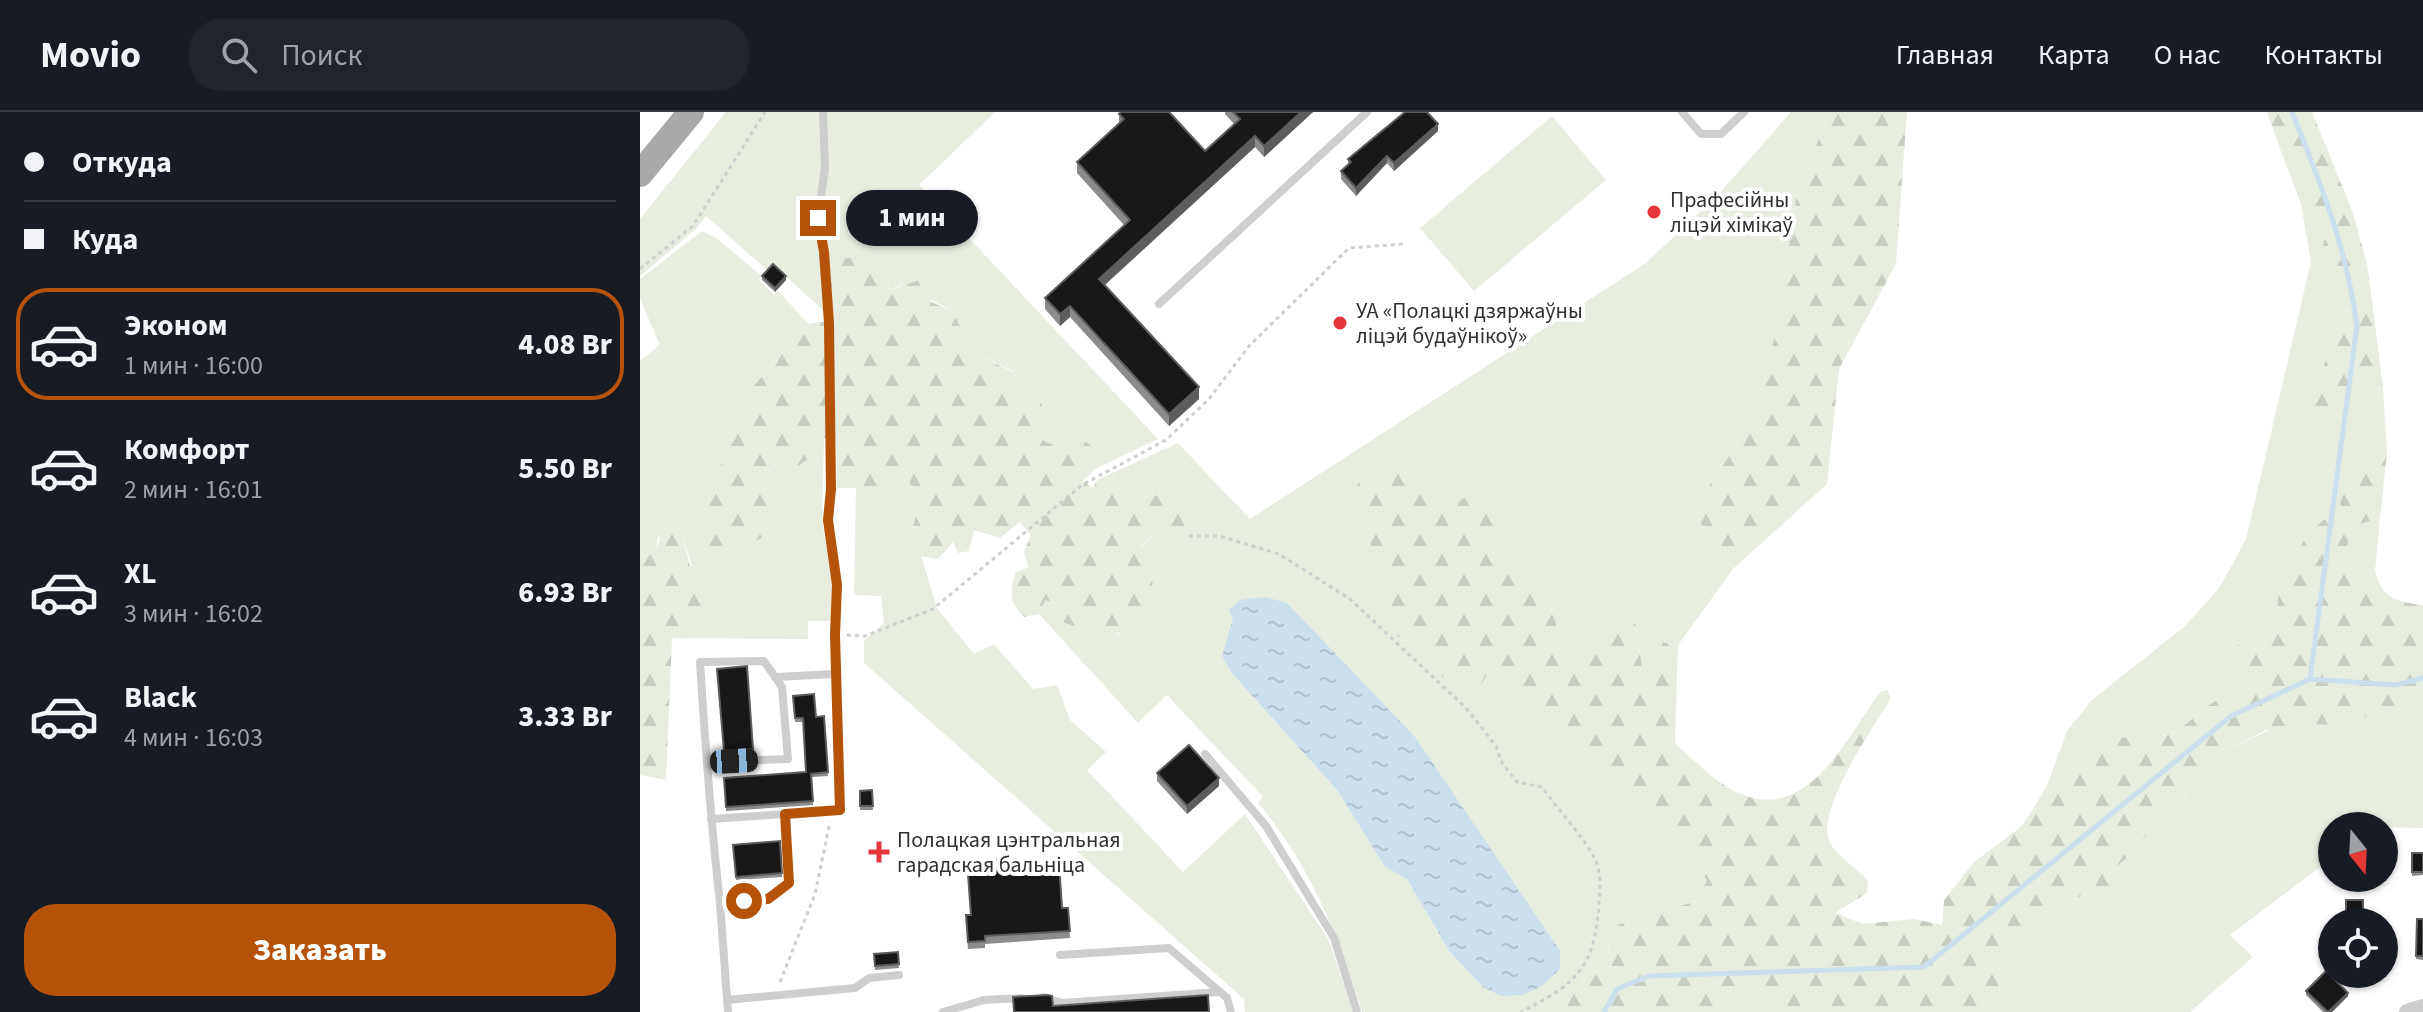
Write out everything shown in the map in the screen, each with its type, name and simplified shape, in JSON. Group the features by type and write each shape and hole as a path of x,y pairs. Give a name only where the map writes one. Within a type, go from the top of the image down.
{"main road":[{"path":"640,174 691,112"}],"street":[{"path":"2407,1012 2423,1007"}],"lane":[{"path":"711,819 840,810 835,635 837,585 828,520 831,489 829,323 824,252 818,218 825,168 823,112"},
{"path":"1159,304 1367,112"},
{"path":"1682,112 1701,134 1721,134 1744,112"},
{"path":"707,762 788,759 782,687 764,661 700,662 707,762 711,819 728,1012"},
{"path":"775,677 836,674"},
{"path":"1205,754 1266,826 1334,938 1357,1012"},
{"path":"720,903 768,899 789,883 785,814"},
{"path":"1060,955 1169,948 1227,998 1231,1012"},
{"path":"727,1000 855,988 869,978 899,975"},
{"path":"943,1012 984,1000 1049,996 1062,1003 1220,992"}],"path":[{"path":"640,269 693,226 765,112"},
{"path":"835,635 865,636 933,609 1082,485 1166,440 1209,399 1249,346 1349,248 1403,244"},
{"path":"1189,536 1219,536 1279,554 1350,599 1466,708 1496,746 1502,763 1517,782 1542,787 1594,858 1601,879 1597,936 1587,965 1578,976 1521,1012"},
{"path":"775,996 815,894 832,810"}],"green space":[{"path":"726,112 995,112 919,185 1158,439 1097,468 1092,447 1058,447 1040,439 1043,407 1038,397 1019,390 1013,371 972,352 953,311 901,285 890,290 885,263 834,320 773,265 767,270 706,216 697,228 640,276 640,219"},
{"path":"1791,112 1831,112 1798,185 1777,327 1754,419 1692,511 1733,569 1678,645 1663,642 1653,667 1642,667 1633,610 1621,610 1598,654 1570,667 1546,595 1478,542 1473,512 1442,506 1430,499 1403,471 1380,470 1361,475 1405,575 1401,639 1431,649 1439,673 1482,683 1492,666 1677,842 1707,880 1696,901 1618,925 1607,938 1612,966 1589,972 1575,989 1534,1012 1362,1012 1320,902 1293,851 1258,803 1263,797 1167,695 1138,723 1039,614 1045,600 1060,604 1118,635 1133,614 1144,583 1141,547 1158,532 1172,493 1137,496 1124,489 1110,474 1178,443 1250,519 1646,263 1719,194","holes":["1233,618 1483,987 1449,951 1407,879 1385,867 1337,790 1231,672 1222,656"]},
{"path":"1831,112 1907,112 1896,264 1839,369 1827,484 1733,569 1692,511 1754,419 1777,327 1798,185"},
{"path":"2267,112 2312,112 2353,213 2367,264 2343,281 2327,272 2322,249 2326,236 2310,213 2309,199 2313,184 2279,146"},
{"path":"1552,116 1606,180 1474,291 1420,228"},
{"path":"2279,146 2314,185 2343,281 2367,264 2373,308 2342,311 2324,422 2356,413 2359,393 2383,388 2387,452 2356,452 2360,524 2380,518 2375,571 2362,573 2346,559 2278,592 2277,633 2255,649 2240,645 2253,687 2217,700 2172,733 2153,736 2141,732 2123,738 2059,790 2046,788 2067,731 2092,700 2184,627 2220,587 2246,539 2311,262 2301,204"},
{"path":"702,231 716,238 762,276 759,280 774,295 778,291 809,324 749,391 701,519 768,498 760,475 779,463 810,458 824,438 822,520 832,585 831,621 808,621 808,639 672,638 704,605 683,538 658,537 656,550 640,560 640,361 660,345 640,299 640,279"},
{"path":"878,254 885,263 890,290 922,279 928,283 931,302 953,311 972,352 1013,372 1019,390 1038,397 1043,407 1054,409 1055,417 1042,427 1040,439 1058,447 1084,440 1092,447 1097,468 1082,481 1093,488 1097,480 1110,474 1124,489 1137,496 1172,493 1192,508 1193,525 1176,539 1165,538 1158,532 1141,546 1152,561 1146,571 1153,583 1145,594 1151,616 1135,621 1107,638 1095,632 1094,624 1086,630 1062,622 1060,604 1045,600 1039,614 1024,617 1013,602 1012,592 1015,573 1028,567 1024,551 1031,536 1020,522 1000,538 974,530 969,551 958,553 953,542 938,559 921,556 909,541 918,507 908,477 889,488 837,488 836,438 824,438 810,458 793,469 778,463 760,475 768,498 763,537 722,559 707,548 701,519 749,391 809,324 834,320 830,271 840,259"},
{"path":"2373,308 2383,388 2359,393 2356,413 2323,422 2309,411 2342,311"},
{"path":"2356,452 2387,452 2380,518 2360,524 2340,504"},
{"path":"1382,468 1403,470 1441,506 1465,498 1473,512 1492,502 1501,509 1501,523 1478,542 1546,595 1570,666 1598,653 1621,610 1633,609 1642,667 1653,667 1663,642 1678,645 1675,743 1727,787 1754,798 1778,799 1799,791 1835,757 1880,692 1887,690 1891,698 1839,788 1828,826 1832,846 1868,881 1867,893 1835,913 1863,924 1914,919 1942,925 1944,900 1974,862 2022,826 2046,788 2059,790 2064,775 2081,771 2088,750 2113,735 2123,738 2141,732 2153,736 2172,733 2217,700 2252,687 2250,677 2241,678 2226,648 2241,645 2255,649 2277,633 2278,593 2306,536 2325,519 2337,521 2348,537 2346,559 2362,573 2375,571 2382,588 2392,597 2423,605 2423,712 2378,706 2354,726 2285,723 2288,736 2281,742 2272,740 2268,729 2229,749 2222,763 2191,795 2168,808 2135,850 2108,875 2113,884 2108,893 2099,897 2090,892 2036,917 1996,957 2002,978 1998,996 1975,1012 1794,1012 1787,1005 1767,999 1756,981 1735,991 1718,993 1717,1012 1534,1012 1575,989 1589,972 1612,966 1607,937 1618,925 1696,901 1707,880 1677,842 1492,667 1482,683 1459,693 1439,673 1431,649 1401,639 1374,613 1386,586 1404,575 1377,563 1354,496 1361,475"},
{"path":"908,477 918,507 909,541 921,556 937,608 974,654 994,644 1033,689 1057,685 1070,720 1106,752 1087,770 1183,872 1245,814 1329,940 1353,1012 1245,1012 1244,999 864,663 864,641 884,623 881,596 854,595 856,488 889,488"},
{"path":"663,530 683,538 690,566 706,571 704,605 672,638 666,780 640,775 640,560 656,550"},
{"path":"2378,706 2423,712 2423,828 2398,827 2398,812 2318,812 2318,869 2230,935 2253,957 2190,1012 1975,1012 1998,996 2002,978 1996,957 2036,917 2090,892 2135,850 2168,808 2191,795 2222,763 2229,749 2284,723 2354,726"},
{"path":"1756,981 1767,998 1788,1005 1794,1012 1717,1012 1718,993 1735,991"}],"water":[{"path":"1265,597 1287,603 1415,737 1560,951 1560,969 1542,986 1523,995 1501,996 1483,987 1449,951 1407,879 1385,867 1337,790 1231,672 1222,656 1233,618 1229,610 1240,600"}],"building":[{"path":"1169,112 1205,151 1240,119 1233,112 1301,112 1264,146 1255,136 1099,279 1199,387 1169,414 1070,306 1060,314 1045,298 1130,220 1077,162 1124,119 1119,114"},
{"path":"1405,112 1427,112 1438,124 1394,163 1387,156 1356,188 1341,171 1351,162 1348,159"},
{"path":"773,264 786,276 775,288 762,276"},
{"path":"747,666 753,749 724,751 717,669"},
{"path":"814,694 816,717 824,716 828,772 811,774 813,801 726,807 724,778 806,772 803,718 795,718 793,696"},
{"path":"1189,745 1219,778 1187,806 1157,773"},
{"path":"872,790 873,806 860,806 860,791"},
{"path":"780,841 782,873 736,877 733,845"},
{"path":"2412,853 2423,853 2423,872 2412,872"},
{"path":"1012,859 1012,867 1059,863 1062,908 1068,908 1070,931 985,936 985,941 968,942 966,915 971,915 967,861"},
{"path":"2346,900 2363,900 2363,908 2346,908"},
{"path":"2417,919 2423,919 2423,956 2416,956"},
{"path":"898,952 899,964 875,966 874,954"},
{"path":"2318,979 2318,988 2343,988 2348,993 2328,1012 2306,991"},
{"path":"1208,995 1209,1012 1014,1012 1013,997 1052,996 1053,1006"}],"waterway":[{"path":"2292,112 2340,243 2357,326 2310,679"},
{"path":"1604,1012 1617,989 1649,976 1924,967 2231,716 2310,679 2396,685 2423,678"}],"place":[{"name":"Прафесійны ліцэй хімікаў","path":"1654,212"},
{"name":"УА «Полацкі дзяржаўны ліцэй будаўнікоў»","path":"1340,323"},
{"name":"Полацкая цэнтральная гарадская бальніца","path":"879,852"}],"route":[{"path":"744,901 768,899 789,883 785,814 840,810 835,635 837,585 828,520 831,489 829,323 824,252 818,218"}]}
